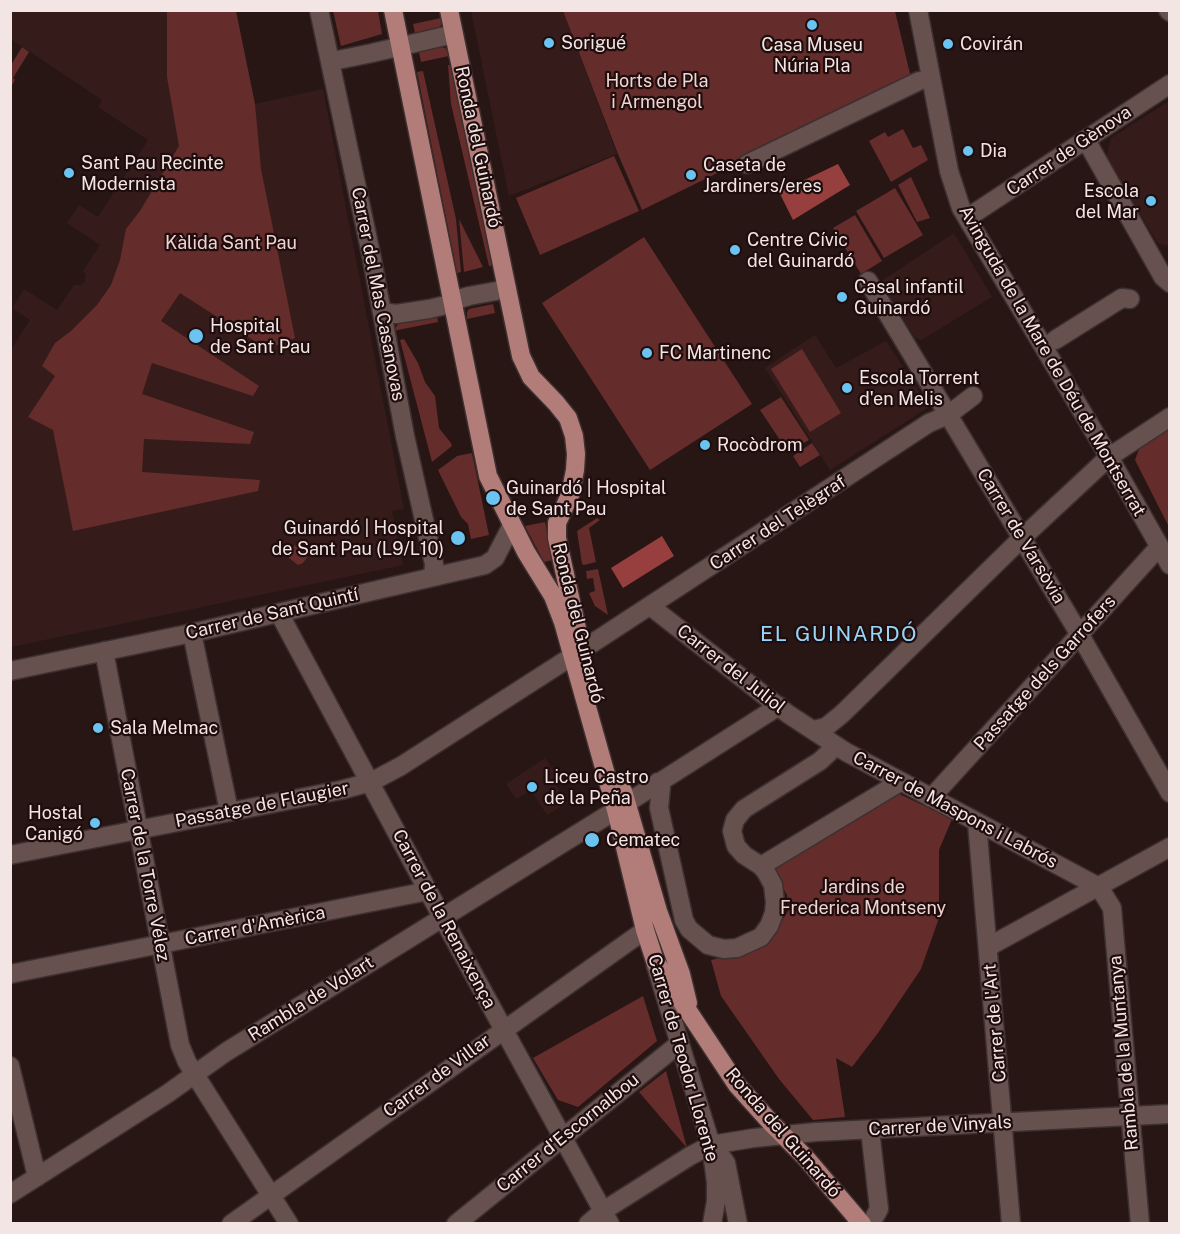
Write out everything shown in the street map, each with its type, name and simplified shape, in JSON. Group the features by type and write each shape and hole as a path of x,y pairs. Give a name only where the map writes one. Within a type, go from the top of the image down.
{"main road":[{"name":"Ronda del Guinardó","path":"393,10 488,476 512,525 557,605 578,652"},
{"name":"Ronda del Guinardó","path":"449,10 525,367 531,377 556,402 568,418 574,436 575,470 570,495 557,524 557,538 578,652 621,807 681,974 689,1010"},
{"name":"Ronda del Guinardó","path":"621,807 645,930"},
{"name":"Carrer de Teodor Llorente","path":"645,930 655,961"},
{"name":"Ronda del Guinardó","path":"655,961 737,1085 869,1220"}],"street":[{"name":"Carrer del Mas Casanovas","path":"319,10 382,312 405,436 434,564 433,577"},
{"name":"Avinguda de la Mare de Déu de Montserrat","path":"918,10 956,194 967,218 1109,457 1170,565"},
{"path":"330,60 454,34"},
{"path":"747,164 919,81"},
{"name":"Carrer de Gènova","path":"967,218 1170,84"},
{"path":"1086,140 1163,277 1161,282"},
{"name":"Carrer de Varsòvia","path":"868,281 1080,635 1170,793"},
{"path":"382,312 396,314 507,290"},
{"path":"1055,340 1122,298 1130,299"},
{"name":"Carrer del Telègraf","path":"371,782 401,766 929,423 948,415 973,396"},
{"path":"813,730 826,727 837,719 1022,538 1109,457 1170,417"},
{"name":"Carrer de Sant Quintí","path":"10,671 192,633 489,564 495,558 512,525"},
{"name":"Passatge dels Garrofers","path":"931,798 1159,547"},
{"name":"Carrer del Juliol","path":"650,606 813,730"},
{"name":"Carrer de la Renaixença","path":"279,613 442,918 607,1217"},
{"path":"192,633 229,811"},
{"name":"Carrer de la Torre Vélez","path":"104,651 180,1045 289,1224"},
{"name":"Rambla de Volart","path":"10,1194 196,1074 226,1052 474,899 779,706"},
{"name":"Carrer de Maspons i Labrós","path":"813,730 836,746 900,782 1099,886"},
{"path":"658,782 661,787 659,808 684,920 699,939 708,945 724,949 744,947 761,937 769,926 774,913 774,891 770,879 760,866 739,851 733,836 735,820 744,809 820,761 836,746"},
{"name":"Passatge de Flaugier","path":"10,855 341,790 371,782"},
{"path":"760,866 900,782"},
{"name":"Carrer de l'Art","path":"977,824 1011,1224"},
{"path":"988,947 1170,847"},
{"name":"Rambla de la Muntanya","path":"1099,886 1112,908 1140,1224"},
{"name":"Carrer d'Amèrica","path":"10,974 428,891"},
{"name":"Carrer de Villar","path":"231,1224 645,930"},
{"name":"Carrer de Teodor Llorente","path":"655,961 711,1145 716,1182 712,1224"},
{"name":"Carrer d'Escornalbou","path":"456,1224 680,1043"},
{"path":"10,1066 14,1099 37,1177"},
{"name":"Carrer de Vinyals","path":"711,1145 784,1135 1130,1118 1170,1114"},
{"path":"869,1220 879,1209 870,1130"},
{"path":"588,1224 607,1217 699,1151 711,1145 719,1150 726,1162 738,1224"}],"shaded area":[{"name":"Hospital de Sant Pau","path":"11,11 236,11 255,104 323,89 404,509 392,511 403,565 11,647 10,351 30,320 12,308 24,289 57,310 74,285 85,282 86,275 83,271 100,245 67,223 79,205 98,217 148,140 98,107 102,100 11,39"},
{"path":"471,11 563,11 617,154 509,196"},
{"name":"Escola del Mar","path":"1169,101 1169,246 1158,243 1106,159 1111,138"},
{"path":"838,164 850,185 793,220 779,192"},
{"path":"954,233 992,297 921,340 915,337 880,282"},
{"name":"Escola Torrent d'en Melis","path":"815,335 836,368 886,341 929,407 830,470 765,368"},
{"path":"662,536 674,556 623,588 611,568"},
{"name":"Liceu Castro de la Peña","path":"545,758 557,776 552,779 567,803 547,815 531,790 516,799 506,784"}],"green space":[{"name":"Kàlida Sant Pau","path":"167,11 236,11 255,104 261,169 295,338 267,349 180,293 161,321 259,386 253,396 152,363 142,394 254,432 250,444 144,439 142,472 260,480 258,491 73,531 53,430 28,417 55,376 42,366 55,343 71,331 97,305 111,285 120,260 126,229 140,211 179,146 167,77"},
{"path":"333,11 378,11 382,34 341,46"},
{"name":"Horts de Pla i Armengol","path":"563,11 895,11 911,78 642,210"},
{"path":"441,18 440,27 415,33 413,24"},
{"path":"22,47 29,52 13,78 15,80 11,87 11,65"},
{"path":"442,47 447,49 449,56 421,62 419,52"},
{"path":"448,65 451,65 493,266 489,266 451,104"},
{"path":"423,71 456,219 461,272 457,273 417,72"},
{"path":"903,129 913,148 921,145 928,160 891,182 869,141 885,132 888,137"},
{"path":"614,156 639,211 540,255 516,198"},
{"path":"911,177 930,218 917,222 898,185"},
{"path":"895,188 923,235 884,258 856,211"},
{"path":"855,215 882,261 861,274 833,228"},
{"path":"459,219 483,267 464,272"},
{"name":"FC Martinenc","path":"644,237 752,404 650,470 542,303"},
{"path":"493,304 495,313 467,319 469,309"},
{"path":"437,316 438,322 393,331 398,324"},
{"path":"404,339 418,363 425,382 435,396 439,428 452,446 432,462 400,340"},
{"path":"802,349 841,413 810,432 771,369"},
{"path":"781,397 809,440 788,452 760,410"},
{"path":"1169,429 1169,527 1135,460 1139,449"},
{"path":"812,443 820,455 800,467 793,456"},
{"path":"472,453 489,535 471,539 468,524 461,517 438,470 457,456"},
{"path":"597,518 600,520 589,528 596,562 584,565 577,531"},
{"path":"545,522 553,560 544,562 525,526"},
{"path":"304,541 307,545 308,556 303,563 298,565 289,558 289,549"},
{"path":"598,569 608,615 595,606 589,593 595,591 593,578 587,579 586,571"},
{"name":"Jardins de Frederica Montseny","path":"893,791 952,819 939,850 939,918 921,969 878,1033 852,1067 836,1058 845,1117 813,1120 779,1079 721,996 711,960 747,951 773,935 788,911 787,895 770,865"},
{"path":"643,996 657,1041 578,1107 558,1100 533,1058"},
{"path":"666,1071 687,1148 639,1092"}],"place":[{"name":"Casa Museu Núria Pla","path":"812,25"},
{"name":"Sorigué","path":"549,43"},
{"name":"Covirán","path":"948,44"},
{"name":"Dia","path":"968,151"},
{"name":"Sant Pau Recinte Modernista","path":"69,173"},
{"name":"Caseta de Jardiners/eres","path":"691,175"},
{"name":"Escola del Mar","path":"1151,201"},
{"name":"Centre Cívic del Guinardó","path":"735,250"},
{"name":"Casal infantil Guinardó","path":"842,297"},
{"name":"Hospital de Sant Pau","path":"196,336"},
{"name":"FC Martinenc","path":"647,353"},
{"name":"Escola Torrent d'en Melis","path":"847,388"},
{"name":"Rocòdrom","path":"705,445"},
{"name":"Guinardó | Hospital de Sant Pau","path":"493,498"},
{"name":"Guinardó | Hospital de Sant Pau (L9/L10)","path":"458,538"},
{"name":"Sala Melmac","path":"98,728"},
{"name":"Liceu Castro de la Peña","path":"532,787"},
{"name":"Hostal Canigó","path":"95,823"},
{"name":"Cematec","path":"592,840"}],"district":[{"name":"EL GUINARDÓ","path":"839,635"}]}
